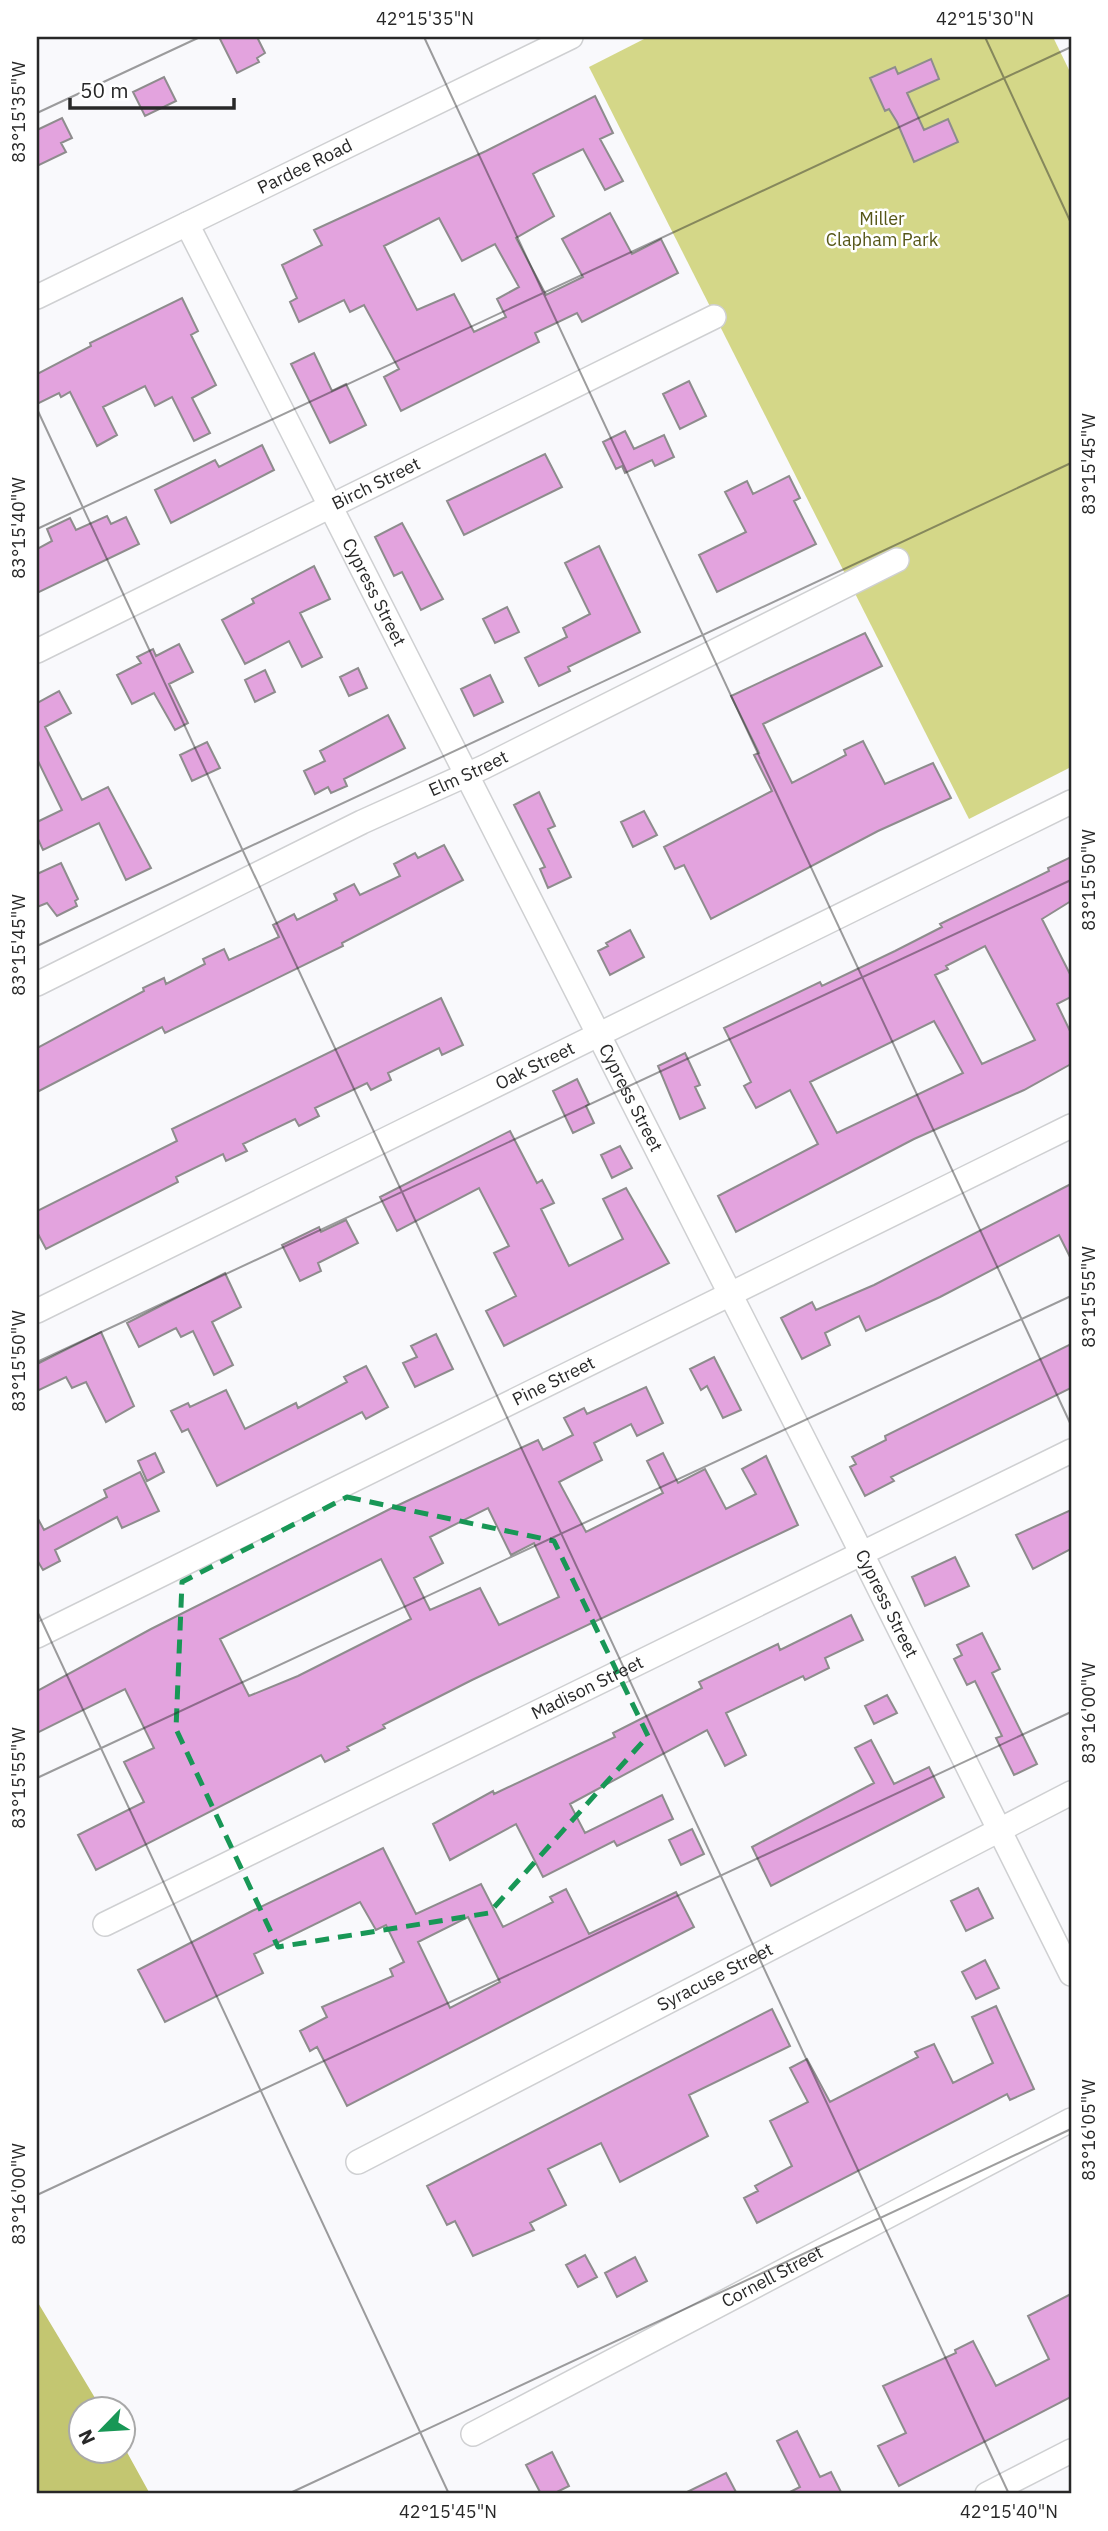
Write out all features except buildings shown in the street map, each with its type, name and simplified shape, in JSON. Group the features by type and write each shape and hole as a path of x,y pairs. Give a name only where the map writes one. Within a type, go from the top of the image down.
{"street":[{"name":"Pardee Road","path":"37,297 571,37"},
{"name":"Cypress Street","path":"187,224 862,1554 1071,1974"},
{"name":"Birch Street","path":"37,651 714,317"},
{"name":"Elm Street","path":"37,984 466,773 484,767 897,560"},
{"name":"Oak Street","path":"37,1311 1071,802"},
{"name":"Pine Street","path":"37,1636 1071,1126"},
{"name":"Madison Street","path":"104,1924 1071,1451"},
{"name":"Syracuse Street","path":"358,2162 1071,1793"},
{"name":"Cornell Street","path":"473,2434 1071,2120"},
{"path":"987,2494 1071,2451"}],"highlighted area":[{"path":"347,1497 554,1541 648,1736 489,1913 278,1947 176,1729 182,1582"}],"green space":[{"name":"Miller Clapham Park","path":"648,37 1053,37 1071,74 1071,767 969,819 589,67"},
{"path":"37,2301 93,2394 66,2394 66,2464 133,2464 150,2494 37,2494"}]}
